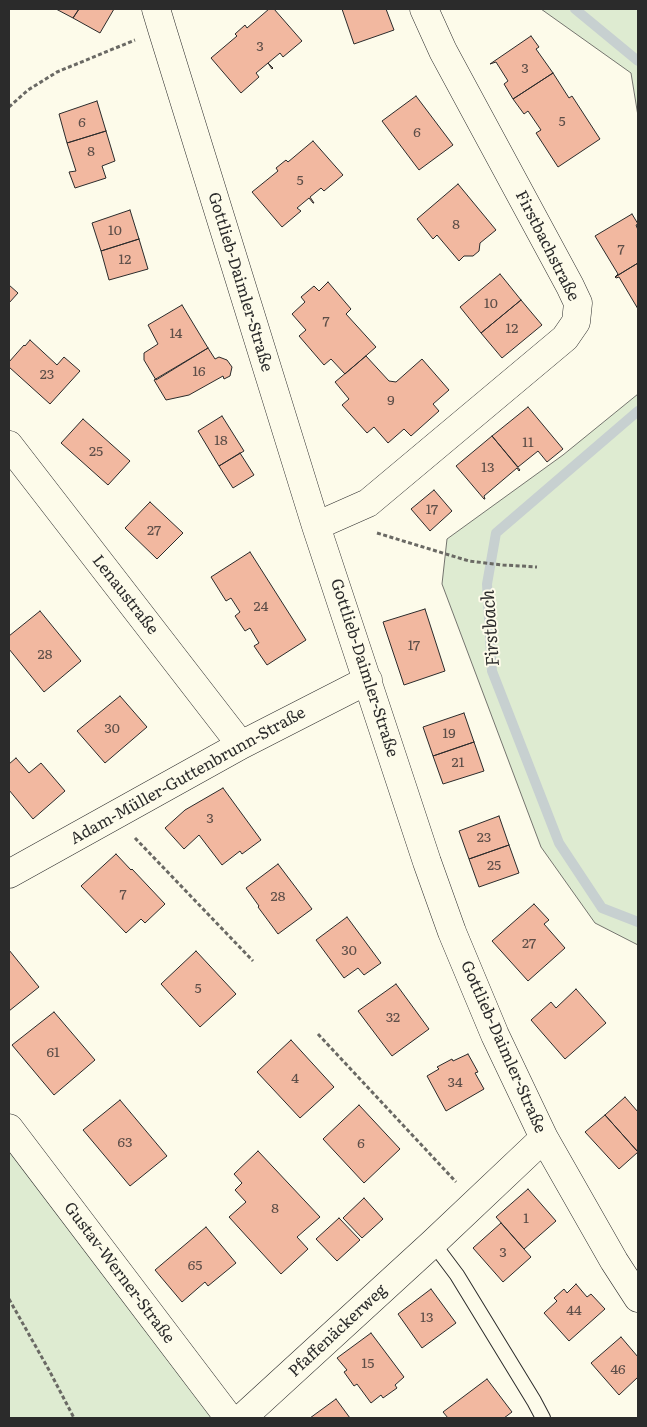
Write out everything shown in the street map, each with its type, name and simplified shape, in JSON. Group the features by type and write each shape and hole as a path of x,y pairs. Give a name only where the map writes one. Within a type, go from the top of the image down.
{"street":[{"name":"Firstbachstraße","path":"316,526 368,503 565,338 576,322 578,303 570,286 448,60 424,9"},
{"name":"Gottlieb-Daimler-Straße","path":"159,19 316,526 452,932 496,1035 544,1138 614,1261 638,1298"},
{"name":"Lenaustraße","path":"9,445 241,745"},
{"name":"Adam-Müller-Guttenbrunn-Straße","path":"9,874 241,745 368,680"},
{"name":"Gustav-Werner-Straße","path":"9,1128 228,1418"},
{"name":"Pfaffenäckerweg","path":"242,1418 433,1244 544,1138"}],"lane":[{"path":"433,1244 457,1275 534,1400 543,1418"}],"path":[{"path":"9,107 28,90 57,72 159,19"},
{"path":"346,513 370,531 470,561 537,567"},
{"path":"114,816 253,961"},
{"path":"318,1034 475,1202"},
{"path":"9,1299 74,1418"}],"green space":[{"path":"541,9 638,9 638,116 631,73"},
{"path":"638,394 638,945 595,923 541,847 442,584 447,539 563,455"},
{"path":"9,1150 213,1418 9,1418"}],"building":[{"path":"56,9 79,9 73,18"},
{"path":"79,9 114,9 100,33 73,18"},
{"path":"269,9 274,9 302,41 283,57 280,53 256,73 259,77 241,93 211,58 237,36 235,34 245,25 247,28"},
{"path":"342,9 386,9 394,30 354,44"},
{"path":"531,36 539,47 536,49 553,73 513,99 504,84 508,81 496,62 490,64"},
{"path":"553,73 569,98 572,96 600,139 558,167 536,133 541,130 528,111 524,114 513,99"},
{"path":"416,96 453,145 419,170 382,121"},
{"path":"97,101 106,131 67,143 59,114"},
{"path":"106,131 115,161 102,166 106,178 75,188 69,172 76,171 67,143"},
{"path":"313,141 343,175 324,191 321,188 310,197 314,203 309,198 297,208 301,211 282,227 252,192 278,171 276,168 286,160 288,162"},
{"path":"458,184 496,230 480,243 479,251 473,256 464,256 459,261 437,235 433,239 417,219"},
{"path":"130,210 139,239 101,251 92,223"},
{"path":"632,214 638,224 636,225 638,230 638,263 615,277 618,274 595,236"},
{"path":"139,239 148,269 109,280 101,251"},
{"path":"638,263 638,309 619,277 615,277"},
{"path":"500,274 521,300 481,333 460,307"},
{"path":"328,282 351,309 346,314 376,347 345,374 331,359 324,365 299,336 306,330 292,314 305,302 301,297 314,286 319,291"},
{"path":"9,285 18,293 9,303"},
{"path":"521,300 542,325 502,358 481,333"},
{"path":"182,305 208,348 156,380 144,360 144,353 158,344 148,325"},
{"path":"30,340 57,365 64,357 80,371 50,404 9,367 9,362"},
{"path":"208,348 215,359 219,357 227,360 232,367 230,376 224,379 223,376 189,395 166,400 154,380"},
{"path":"366,356 389,381 396,382 422,359 449,390 433,404 439,411 411,436 404,429 388,443 374,427 367,433 342,405 349,399 335,382"},
{"path":"528,407 563,449 547,462 538,451 518,467 492,436"},
{"path":"222,416 244,451 219,466 198,431"},
{"path":"83,419 130,461 108,485 61,443"},
{"path":"492,436 520,470 517,468 484,496 484,499 456,466"},
{"path":"240,453 254,475 233,488 219,466"},
{"path":"434,490 452,511 430,531 411,509"},
{"path":"150,502 183,533 157,559 125,528"},
{"path":"250,552 306,640 267,665 254,646 259,643 250,628 245,631 235,616 240,612 231,598 226,601 211,577"},
{"path":"425,609 445,671 404,685 383,622"},
{"path":"40,611 81,661 44,692 9,649 9,636"},
{"path":"120,696 147,727 105,763 77,731"},
{"path":"464,713 474,742 433,756 423,727"},
{"path":"474,742 484,771 443,784 433,756"},
{"path":"16,758 29,773 41,763 65,791 33,819 9,790 9,764"},
{"path":"223,788 261,840 242,854 240,851 222,865 199,835 184,849 165,828 185,810"},
{"path":"499,816 509,845 469,859 459,831"},
{"path":"509,845 519,873 479,887 469,859"},
{"path":"116,854 165,904 145,923 141,919 126,933 81,886"},
{"path":"278,864 312,909 278,934 246,888"},
{"path":"534,904 549,920 544,924 565,948 528,981 492,941"},
{"path":"347,917 381,963 364,975 358,968 344,978 316,940"},
{"path":"9,950 39,987 9,1011"},
{"path":"196,951 236,994 200,1027 161,984"},
{"path":"396,984 429,1029 392,1056 358,1011"},
{"path":"576,989 606,1023 565,1059 531,1020 551,1002 556,1008"},
{"path":"54,1012 95,1060 54,1095 12,1045"},
{"path":"291,1040 334,1087 300,1118 257,1072"},
{"path":"468,1054 478,1072 475,1073 484,1089 446,1111 427,1076 439,1069 437,1067 452,1059 453,1061"},
{"path":"625,1097 638,1112 638,1152 605,1115"},
{"path":"120,1100 167,1156 130,1186 83,1130"},
{"path":"359,1105 400,1149 364,1183 323,1139"},
{"path":"605,1115 638,1152 619,1169 585,1132"},
{"path":"258,1151 320,1217 297,1237 308,1249 281,1274 229,1217 246,1202 235,1190 242,1183 234,1174"},
{"path":"528,1189 556,1221 524,1249 496,1217"},
{"path":"364,1198 383,1219 362,1238 343,1218"},
{"path":"339,1218 360,1240 337,1261 316,1239"},
{"path":"501,1223 531,1257 503,1282 473,1248"},
{"path":"206,1227 236,1263 208,1286 205,1282 182,1302 155,1270"},
{"path":"576,1284 587,1297 591,1294 605,1309 569,1341 544,1313 557,1301 554,1298 564,1289 567,1293"},
{"path":"431,1289 456,1323 422,1348 398,1314"},
{"path":"371,1333 404,1377 395,1385 397,1388 383,1398 381,1395 371,1403 357,1384 354,1386 344,1372 347,1370 337,1358"},
{"path":"621,1337 638,1357 638,1377 619,1395 591,1363"},
{"path":"487,1379 512,1412 504,1418 448,1418 443,1412"},
{"path":"336,1399 350,1418 310,1418"}],"waterway":[{"name":"Firstbach","path":"575,9 638,61"},
{"name":"Firstbach","path":"638,411 496,533 487,584 492,671 559,843 602,908 638,922"}]}
